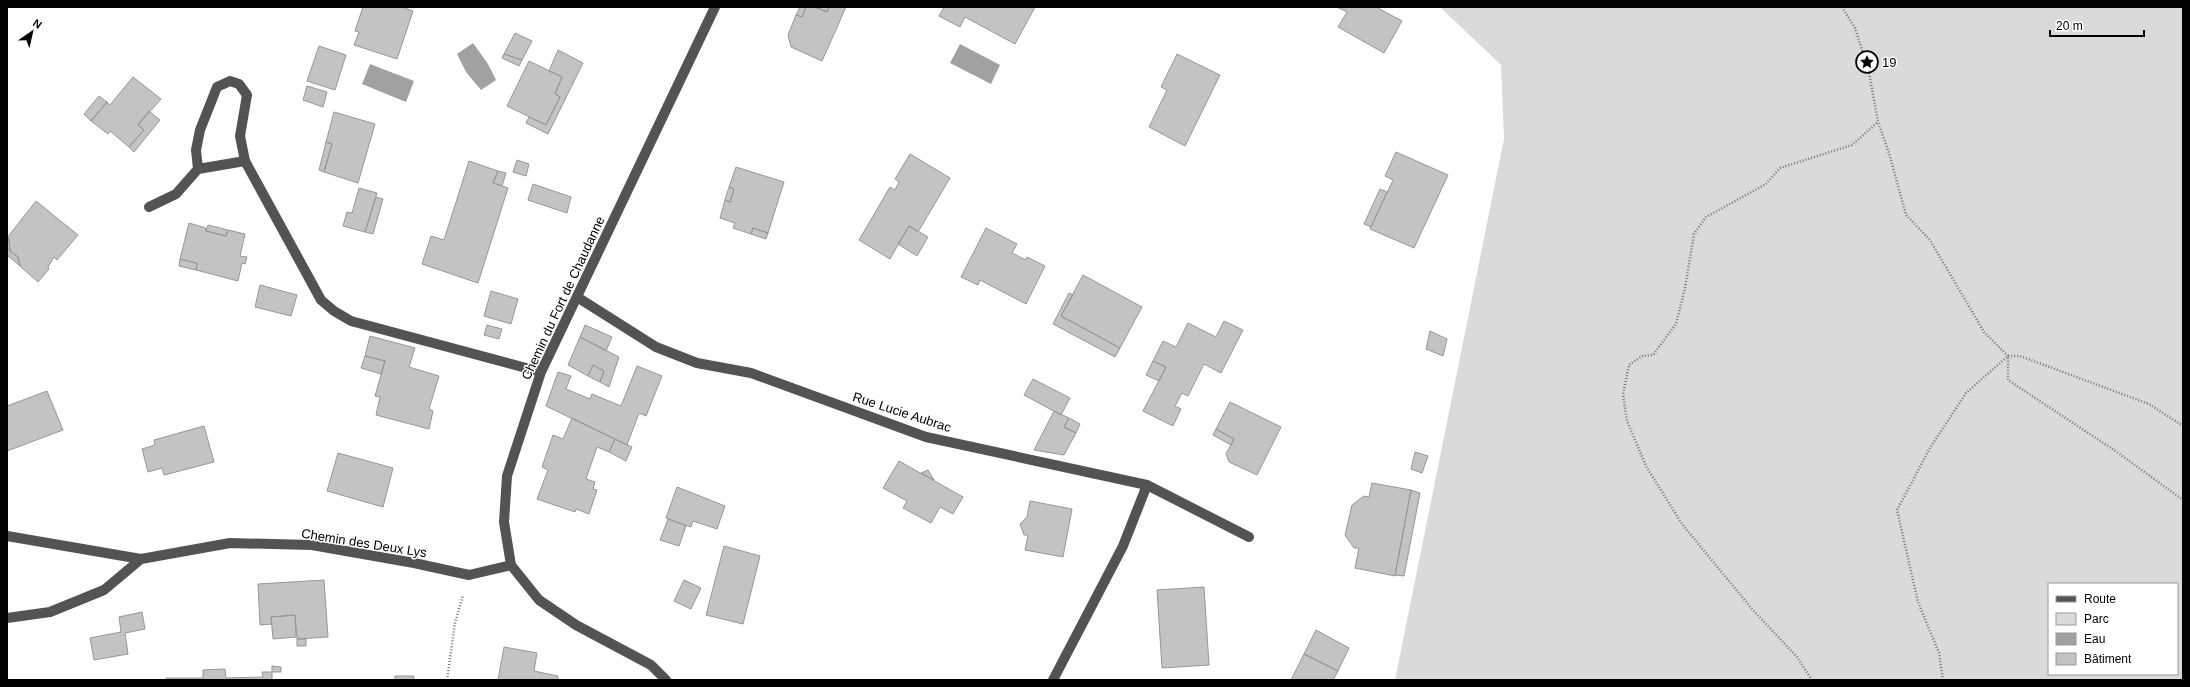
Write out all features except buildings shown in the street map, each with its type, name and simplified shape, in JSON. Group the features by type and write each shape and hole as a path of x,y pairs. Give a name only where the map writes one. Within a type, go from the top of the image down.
{"street":[{"name":"Chemin du Fort de Chaudanne","path":"666,680 651,665 576,625 539,600 511,565 504,522 507,476 541,372 714,7"},
{"path":"198,169 196,150 200,130 217,87 230,81 239,84 247,95 240,136 245,161 321,300 334,311 351,321 541,372"},
{"path":"149,207 176,194 198,169 245,161"},
{"name":"Rue Lucie Aubrac","path":"577,297 656,347 697,363 751,373 926,437 1146,485 1249,537"},
{"path":"1053,680 1123,546 1146,485"},
{"name":"Chemin des Deux Lys","path":"7,536 141,559 230,543 312,545 414,563 469,575 511,565"},
{"name":"Chemin des Deux Lys","path":"7,618 50,612 104,590 141,559"}],"path":[{"path":"1842,7 1855,28 1869,72 1878,122 1889,153 1906,215 1930,240 1984,332 2008,356 2008,380 2111,448 2183,500"},
{"path":"1812,680 1797,657 1752,609 1682,524 1646,466 1627,421 1623,394 1629,364 1642,356 1653,355 1676,324 1685,288 1694,234 1706,216 1766,184 1780,168 1852,145 1878,122"},
{"path":"1943,680 1940,653 1918,602 1897,510 1930,448 1966,392 2008,356 2020,356 2149,404 2183,426"},
{"path":"447,680 455,623 469,575"}],"green space":[{"path":"1440,7 2183,7 2183,680 1395,680 1504,139 1501,65"}],"water":[{"path":"473,43 488,64 496,80 481,90 466,72 457,54"},
{"path":"960,44 1000,65 991,84 950,63"},
{"path":"370,64 414,81 406,102 362,84"}],"place":[{"name":"19","path":"1867,62"}]}
